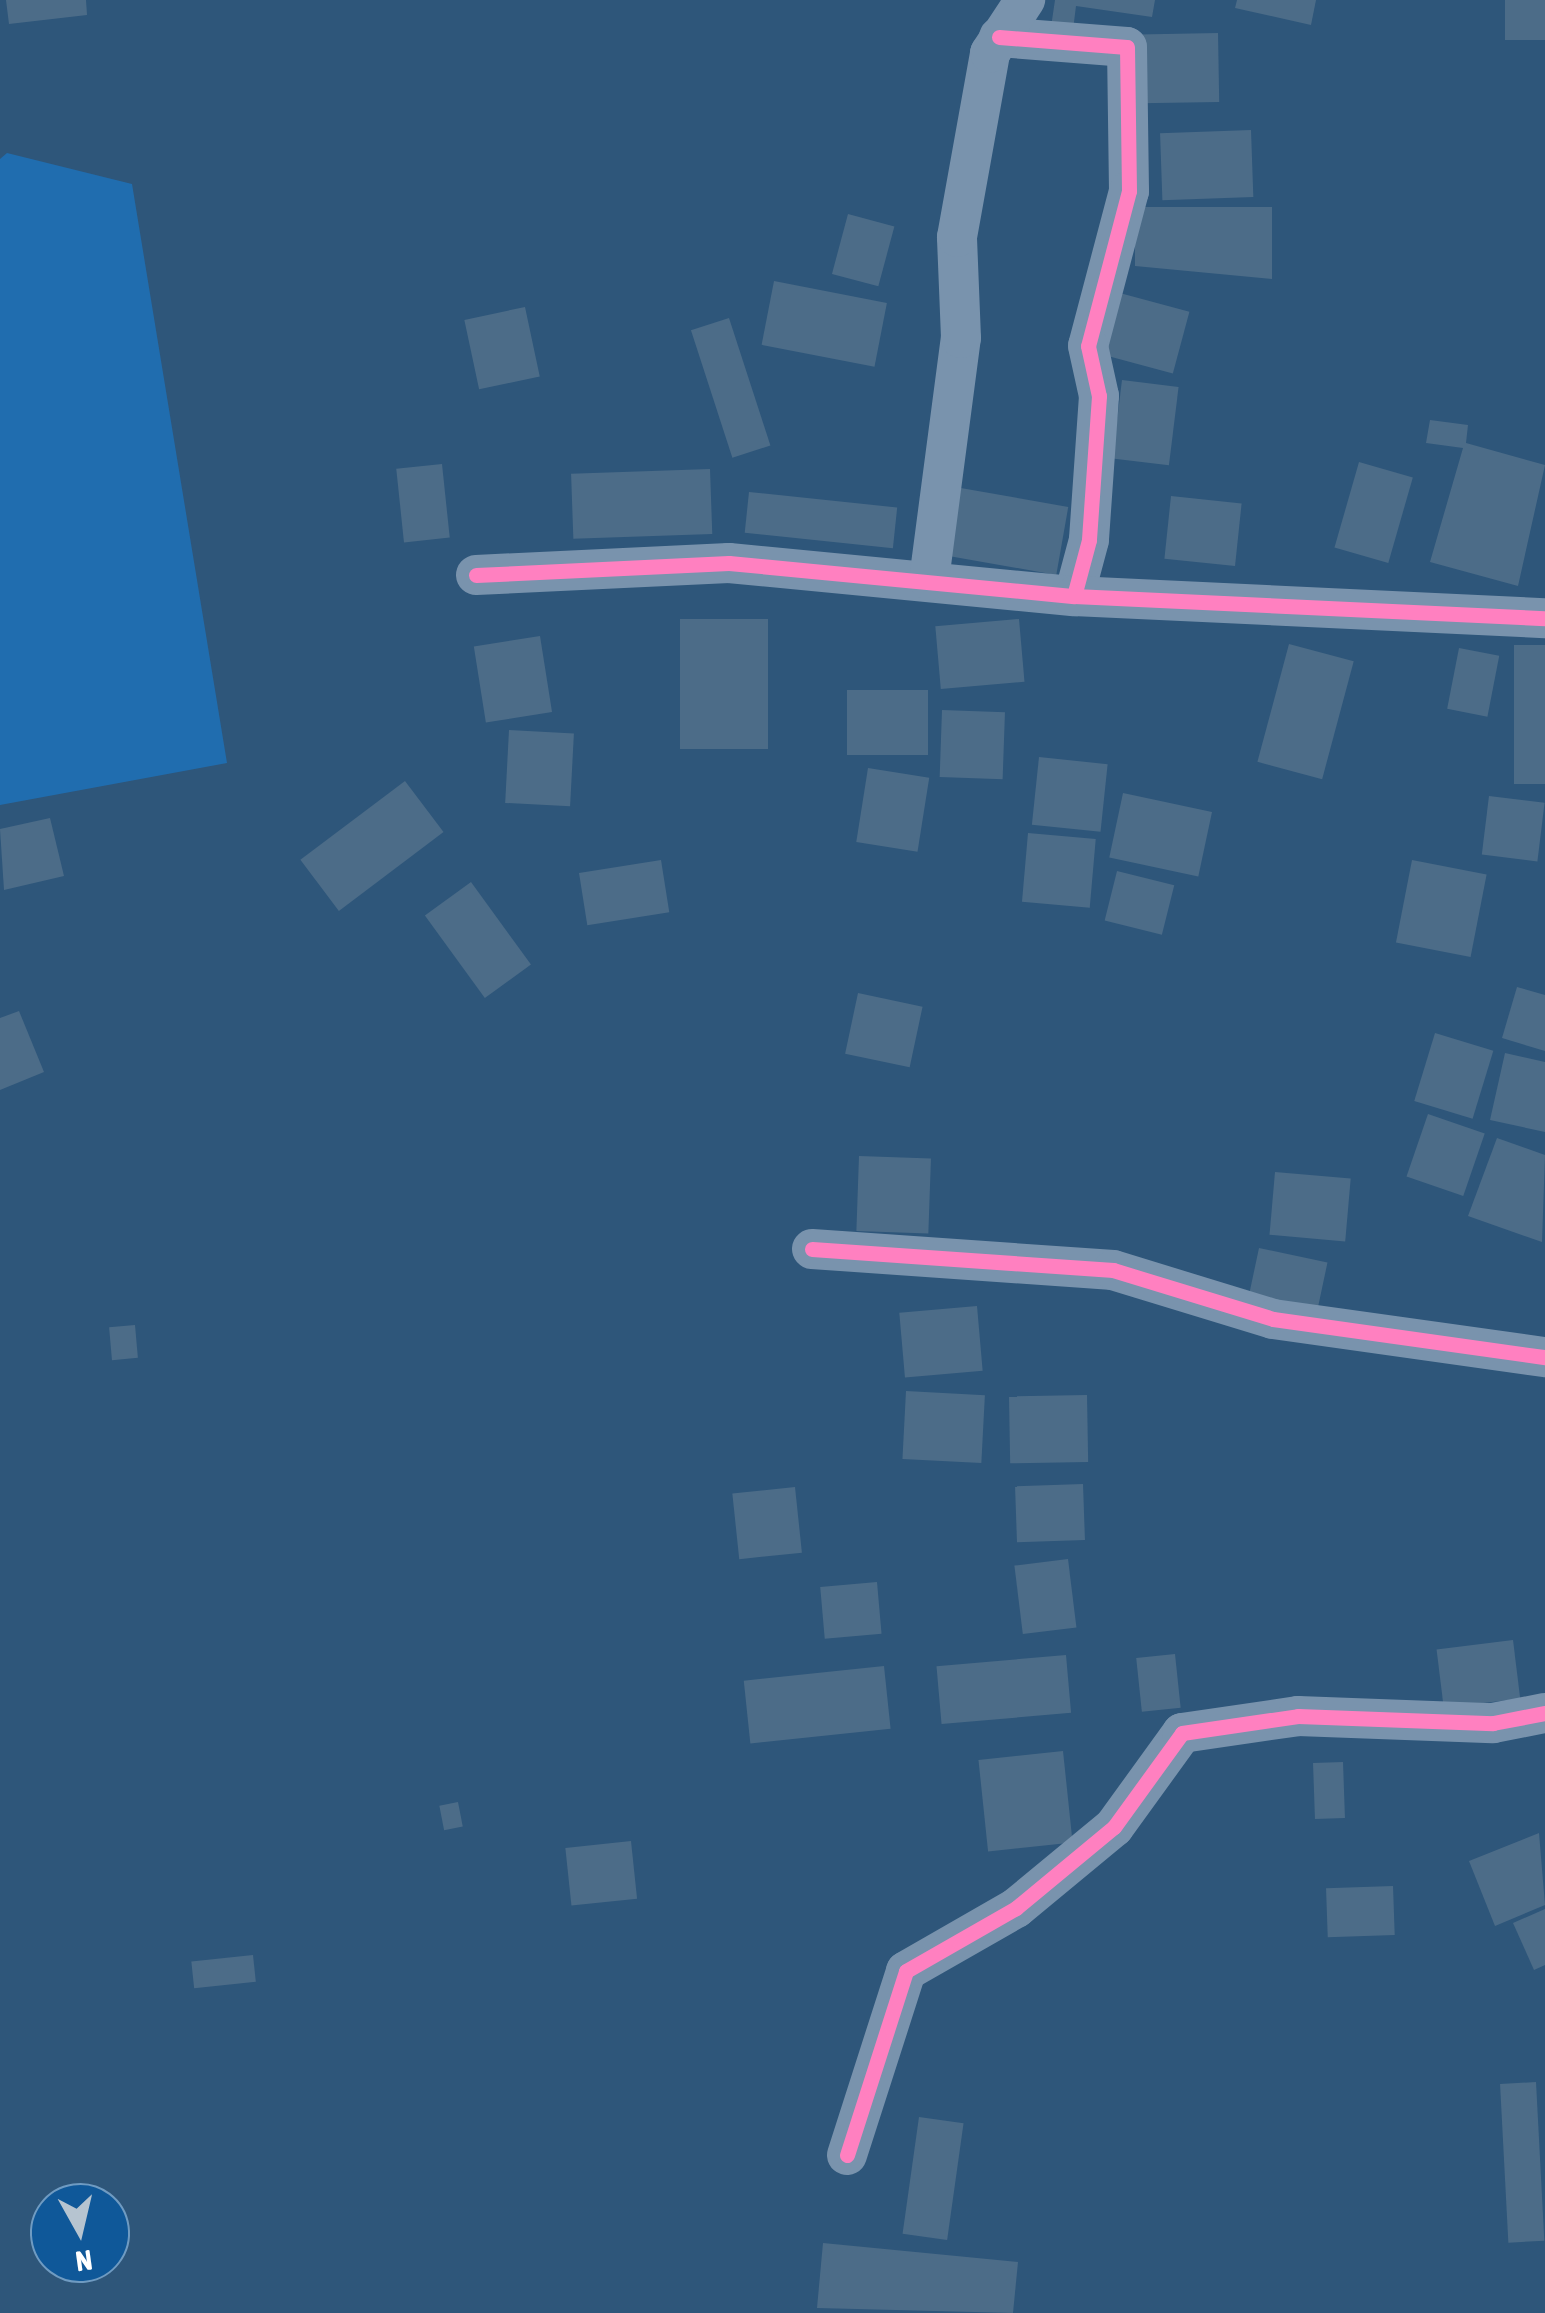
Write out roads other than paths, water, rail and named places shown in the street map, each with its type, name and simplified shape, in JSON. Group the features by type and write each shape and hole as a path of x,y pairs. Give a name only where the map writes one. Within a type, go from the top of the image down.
{"street":[{"path":"929,580 961,338 957,237 1000,36 1024,0"},
{"path":"1000,36 1128,46 1129,191 1088,346 1099,396 1088,540 1074,596"},
{"path":"476,575 728,564 1074,596 1545,618"},
{"path":"812,1248 1113,1270 1273,1319 1545,1357"},
{"path":"847,2154 906,1971 1016,1908 1114,1827 1182,1733 1298,1716 1493,1723 1545,1714"}]}
